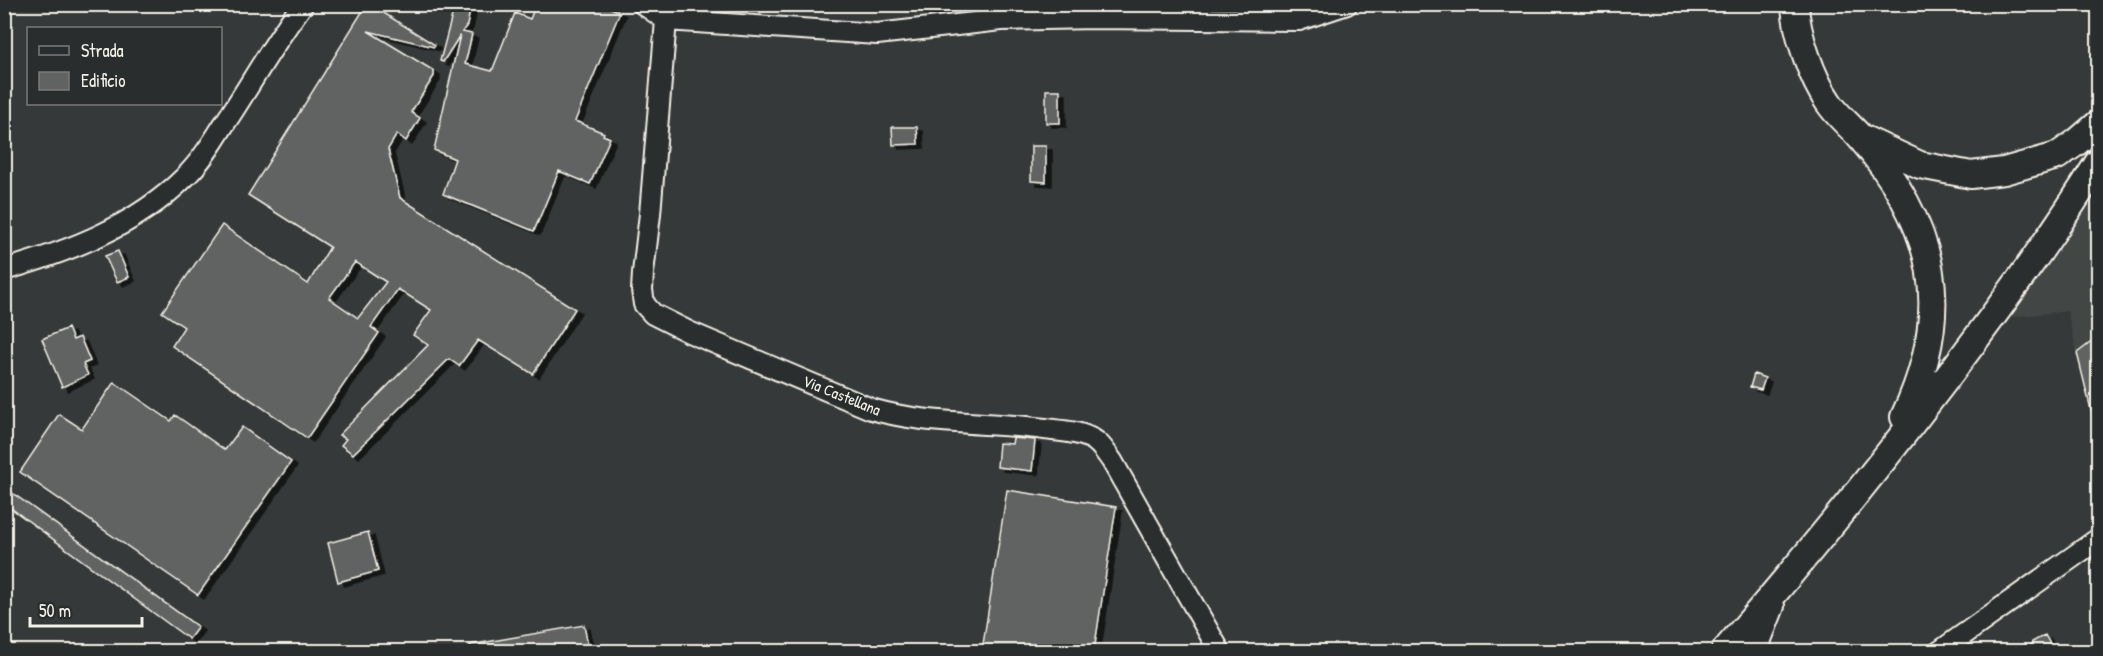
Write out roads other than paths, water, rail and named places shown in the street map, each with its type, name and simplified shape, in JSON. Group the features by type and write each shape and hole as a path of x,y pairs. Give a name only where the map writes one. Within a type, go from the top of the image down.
{"main road":[{"path":"1795,4 1796,24 1827,101 1859,136 1897,186 1916,221 1928,257 1934,303 1930,342 1923,372 1883,461"},
{"path":"1859,136 1920,165 1971,175 2004,171 2057,156 2098,124"},
{"path":"1724,651 1780,588 1883,461 1998,309 2070,209 2098,163"},
{"path":"1757,651 1762,630 1780,588"}],"street":[{"path":"4,270 55,255 113,228 151,207 186,176 213,142 253,82 279,35 303,4"},
{"path":"643,4 666,20 878,34 1002,20 1094,18 1299,20 1347,4"},
{"name":"Via Castellana","path":"666,20 642,290 644,304 653,314 689,332 880,411 930,421 1027,427 1082,434 1093,439 1112,461 1220,651"},
{"path":"1939,651 2098,540"}]}
